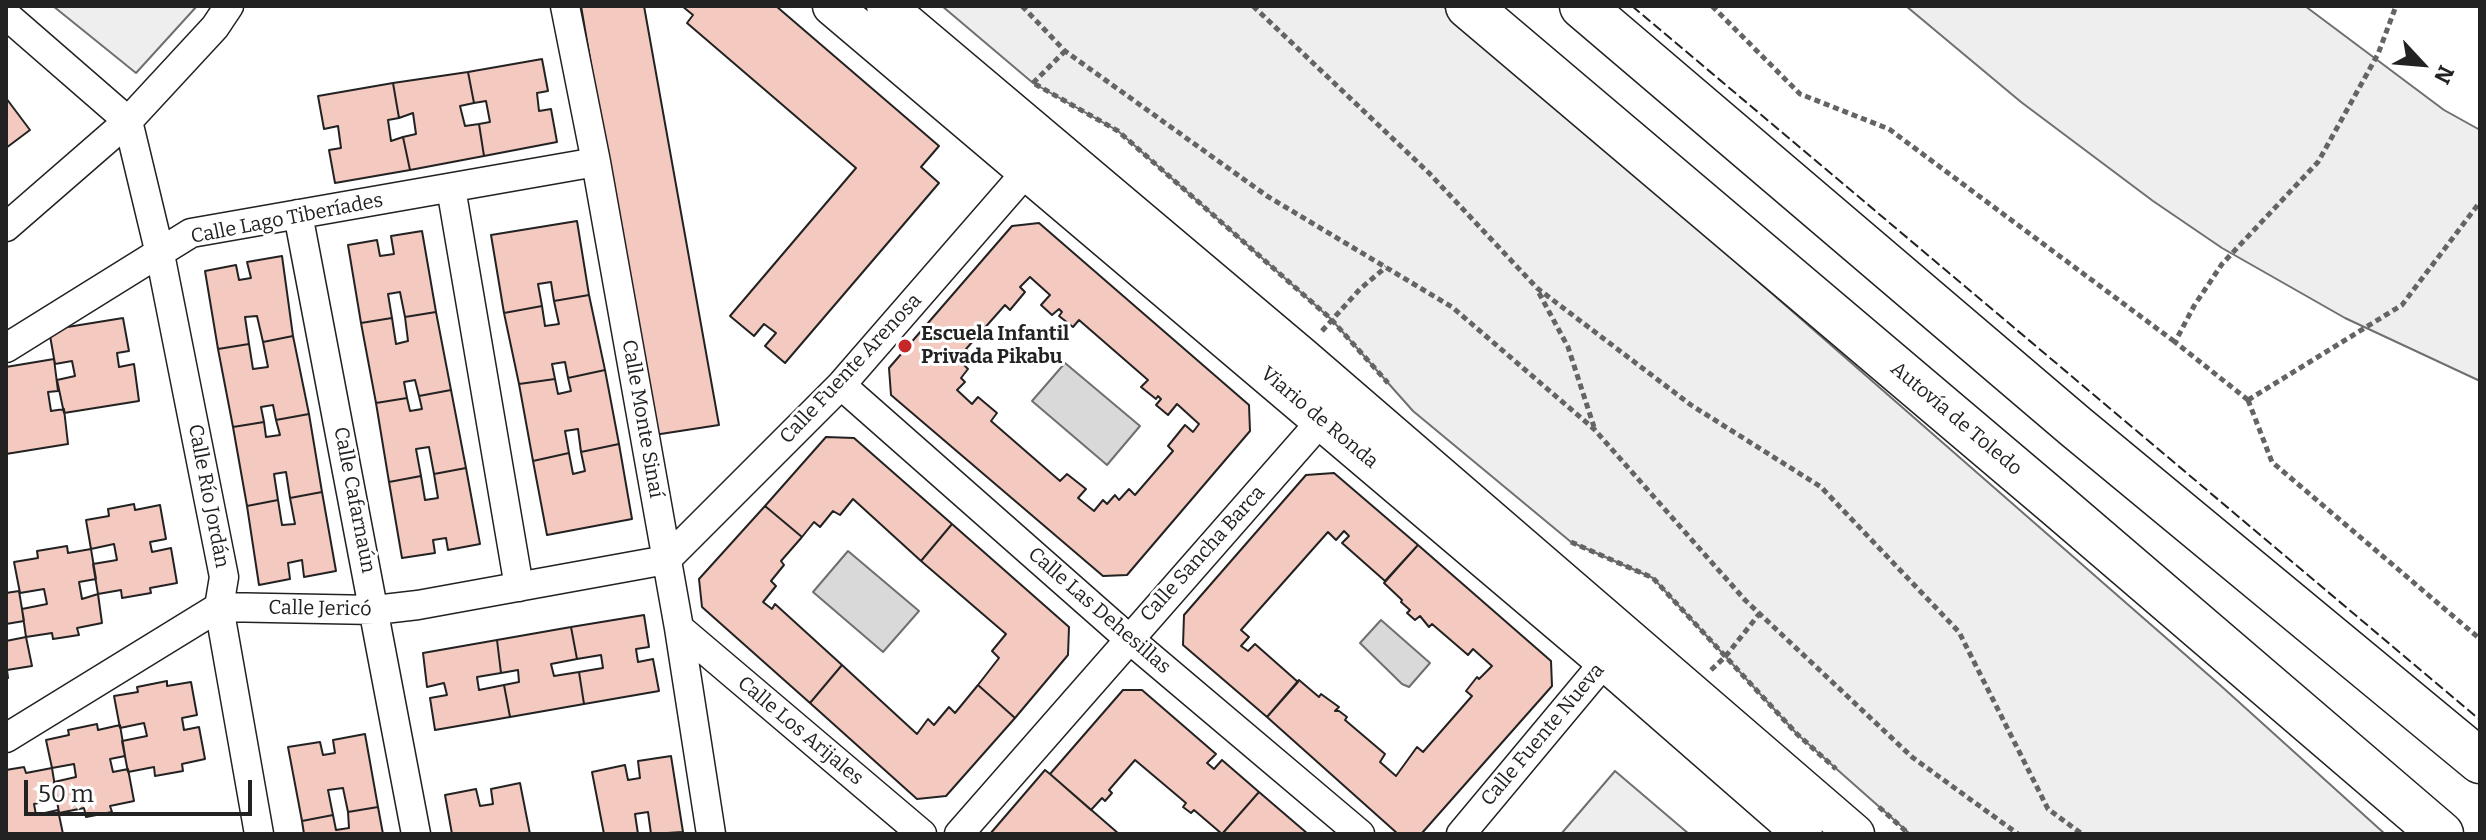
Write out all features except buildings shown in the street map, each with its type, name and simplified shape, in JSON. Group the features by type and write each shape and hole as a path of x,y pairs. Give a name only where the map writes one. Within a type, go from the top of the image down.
{"highway":[{"name":"Autovía de Toledo","path":"1468,6 2056,504 2434,830"},
{"path":"1582,6 2076,427 2480,761"}],"main road":[{"name":"Viario de Ronda","path":"832,6 1322,420 1615,649 1687,690 1865,819"},
{"name":"Viario de Ronda","path":"886,6 1020,96 1615,649 1803,834"}],"street":[{"path":"6,227 128,121 215,27 229,6"},
{"name":"Calle Monte Sinaí","path":"565,6 679,628 711,834"},
{"path":"6,15 128,121"},
{"name":"Calle Río Jordán","path":"128,121 160,254 224,577 219,607 259,834"},
{"name":"Calle Lago Tiberíades","path":"6,348 191,233 596,162"},
{"name":"Calle Fuente Arenosa","path":"666,560 841,385 1027,171"},
{"path":"451,188 519,587"},
{"name":"Calle Cafarnaún","path":"298,214 416,834"},
{"name":"Calle Las Dehesillas","path":"841,385 1128,638 1360,834"},
{"name":"Calle Sancha Barca","path":"959,834 1322,420"},
{"name":"Calle Jericó","path":"219,607 375,610 666,560"},
{"path":"6,738 219,607"},
{"name":"Calle Los Arijales","path":"679,628 922,834"},
{"name":"Calle Fuente Nueva","path":"1461,834 1615,649"}],"path":[{"path":"1022,6 1065,51 1267,196 1452,307 1594,429 1760,613 1912,757 2018,834"},
{"path":"1253,6 1429,173 1537,288 1691,405 1821,487 1959,632 2048,809 2082,834"},
{"path":"1712,6 1800,94 1889,129 2248,400 2272,462 2480,639"},
{"path":"2175,342 2222,264 2318,162 2378,54 2396,6"},
{"path":"1020,96 1065,51"},
{"path":"1020,96 1022,74"},
{"path":"1020,96 1118,131 1331,319 1393,388"},
{"path":"2248,400 2402,305 2480,202"},
{"path":"1301,356 1331,319 1386,267"},
{"path":"1537,288 1568,347 1594,429"},
{"path":"1559,532 1571,542 1653,578 1797,734 1842,774"},
{"path":"1687,690 1725,657 1760,613"},
{"path":"1865,819 1909,834"}],"shaded area":[{"path":"53,6 197,6 136,73"},
{"path":"942,6 1443,6 2220,685 2385,834 1910,834 1797,734 1653,578 1571,542 1413,411 1331,319 1118,131 1033,83"},
{"path":"1906,6 2305,6 2444,110 2480,130 2480,381 2345,318 2222,248 2153,201 2021,102"},
{"path":"1065,363 1140,426 1107,465 1032,401"},
{"path":"848,551 919,611 883,652 813,592"},
{"path":"1381,620 1430,663 1409,687 1402,684 1360,643"},
{"path":"1615,771 1689,834 1561,834"}],"fence":[{"path":"1632,6 2480,720"}],"place":[{"name":"Escuela Infantil Privada Pikabu","path":"905,346"}]}
